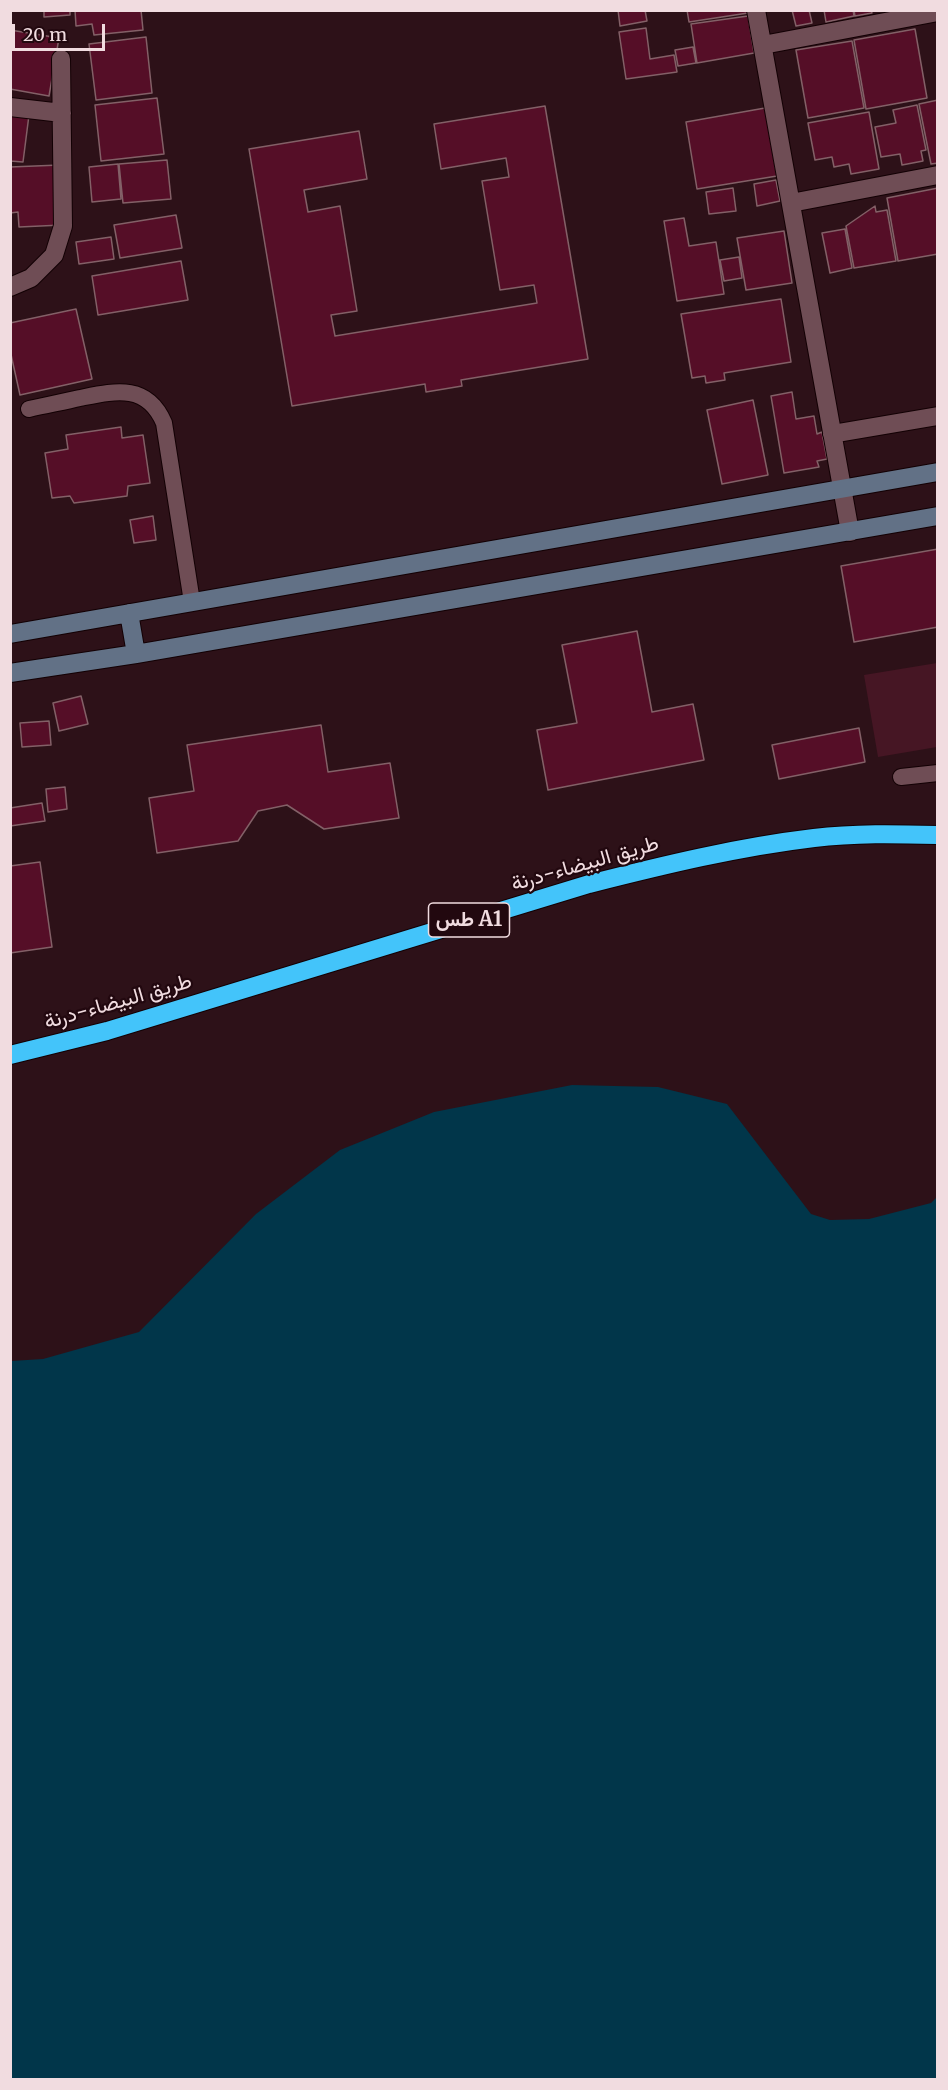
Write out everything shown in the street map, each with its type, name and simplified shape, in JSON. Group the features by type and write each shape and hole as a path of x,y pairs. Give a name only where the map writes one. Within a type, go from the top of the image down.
{"highway":[{"name":"طريق البيضاء-درنة","path":"10,1055 107,1031 589,884 669,864 744,848 816,838 890,833 938,835"}],"street":[{"path":"756,10 850,532"},
{"path":"763,45 938,12"},
{"path":"10,287 32,278 54,255 63,226 61,59"},
{"path":"10,107 62,113"},
{"path":"791,203 938,176"},
{"path":"832,434 938,416"},
{"path":"10,634 938,472"},
{"path":"10,673 136,654 938,516"},
{"path":"129,613 136,654"}],"lane":[{"path":"29,409 121,392 147,399 154,406 164,423 192,602"},
{"path":"901,777 938,773"}],"shaded area":[{"path":"937,663 937,747 878,757 864,675"}],"water":[{"path":"572,1085 658,1087 727,1104 811,1214 830,1220 869,1219 931,1203 937,1197 937,2079 11,2079 11,1361 43,1359 139,1332 256,1214 340,1150 434,1112"}],"building":[{"path":"44,10 70,10 70,15 44,17"},
{"path":"75,10 141,10 143,30 94,35 92,24 76,26"},
{"path":"618,10 645,10 647,21 620,26"},
{"path":"687,10 748,10 748,13 689,22"},
{"path":"792,10 809,10 812,23 796,26"},
{"path":"824,10 853,10 854,16 826,22"},
{"path":"854,10 871,10 872,13 855,16"},
{"path":"748,16 754,53 697,63 691,24"},
{"path":"646,28 650,59 674,55 677,72 626,79 619,32"},
{"path":"915,29 927,98 866,109 854,40"},
{"path":"10,30 59,38 49,96 10,89"},
{"path":"146,37 152,93 96,100 89,44"},
{"path":"852,41 864,108 808,118 796,50"},
{"path":"693,47 696,63 678,66 675,50"},
{"path":"157,98 164,154 101,161 95,105"},
{"path":"938,100 938,163 931,164 919,104"},
{"path":"917,105 926,150 921,151 923,161 902,165 900,154 881,157 875,127 896,123 893,110"},
{"path":"545,106 588,359 461,380 462,386 426,392 425,384 292,406 249,149 359,131 367,179 304,190 308,212 340,206 357,311 331,315 335,336 537,303 534,285 500,290 482,181 509,177 506,158 441,169 434,124"},
{"path":"765,108 777,176 697,189 686,122"},
{"path":"869,112 879,169 851,174 849,164 834,167 832,157 815,160 808,123"},
{"path":"10,113 29,115 23,162 10,161"},
{"path":"167,160 171,199 123,203 119,164"},
{"path":"118,164 121,199 92,202 89,167"},
{"path":"60,165 62,225 19,227 18,212 10,213 10,167"},
{"path":"776,180 780,201 757,206 754,184"},
{"path":"733,188 736,211 709,214 706,192"},
{"path":"938,188 938,254 898,261 887,198"},
{"path":"875,206 876,212 887,210 896,261 854,268 846,226"},
{"path":"176,215 182,248 120,258 114,225"},
{"path":"684,218 689,246 716,242 724,294 677,301 664,221"},
{"path":"845,229 852,268 830,273 822,233"},
{"path":"784,231 792,283 746,290 737,238"},
{"path":"111,237 114,259 79,264 76,242"},
{"path":"739,257 742,278 724,281 720,260"},
{"path":"181,261 188,300 98,315 92,276"},
{"path":"781,299 791,362 724,373 725,380 706,383 705,376 692,378 681,314"},
{"path":"76,309 92,379 20,395 10,350 10,323"},
{"path":"792,392 796,419 814,416 817,434 822,432 827,459 817,461 819,467 784,473 771,396"},
{"path":"753,400 768,475 722,484 707,410"},
{"path":"121,427 122,438 143,435 150,483 128,486 127,496 74,503 70,496 52,498 45,453 68,449 66,435"},
{"path":"153,516 156,540 134,543 130,520"},
{"path":"938,549 938,627 854,642 841,566"},
{"path":"637,631 652,712 693,704 704,760 548,790 537,730 577,723 562,645"},
{"path":"81,696 88,724 59,731 53,703"},
{"path":"49,721 51,745 22,747 20,723"},
{"path":"321,725 328,772 390,763 399,818 324,829 287,805 258,811 238,841 157,853 149,798 194,791 187,745"},
{"path":"859,728 865,762 779,779 772,745"},
{"path":"65,787 67,809 48,812 46,789"},
{"path":"42,803 45,821 10,826 10,808"},
{"path":"40,862 52,947 10,953 10,866"}]}
